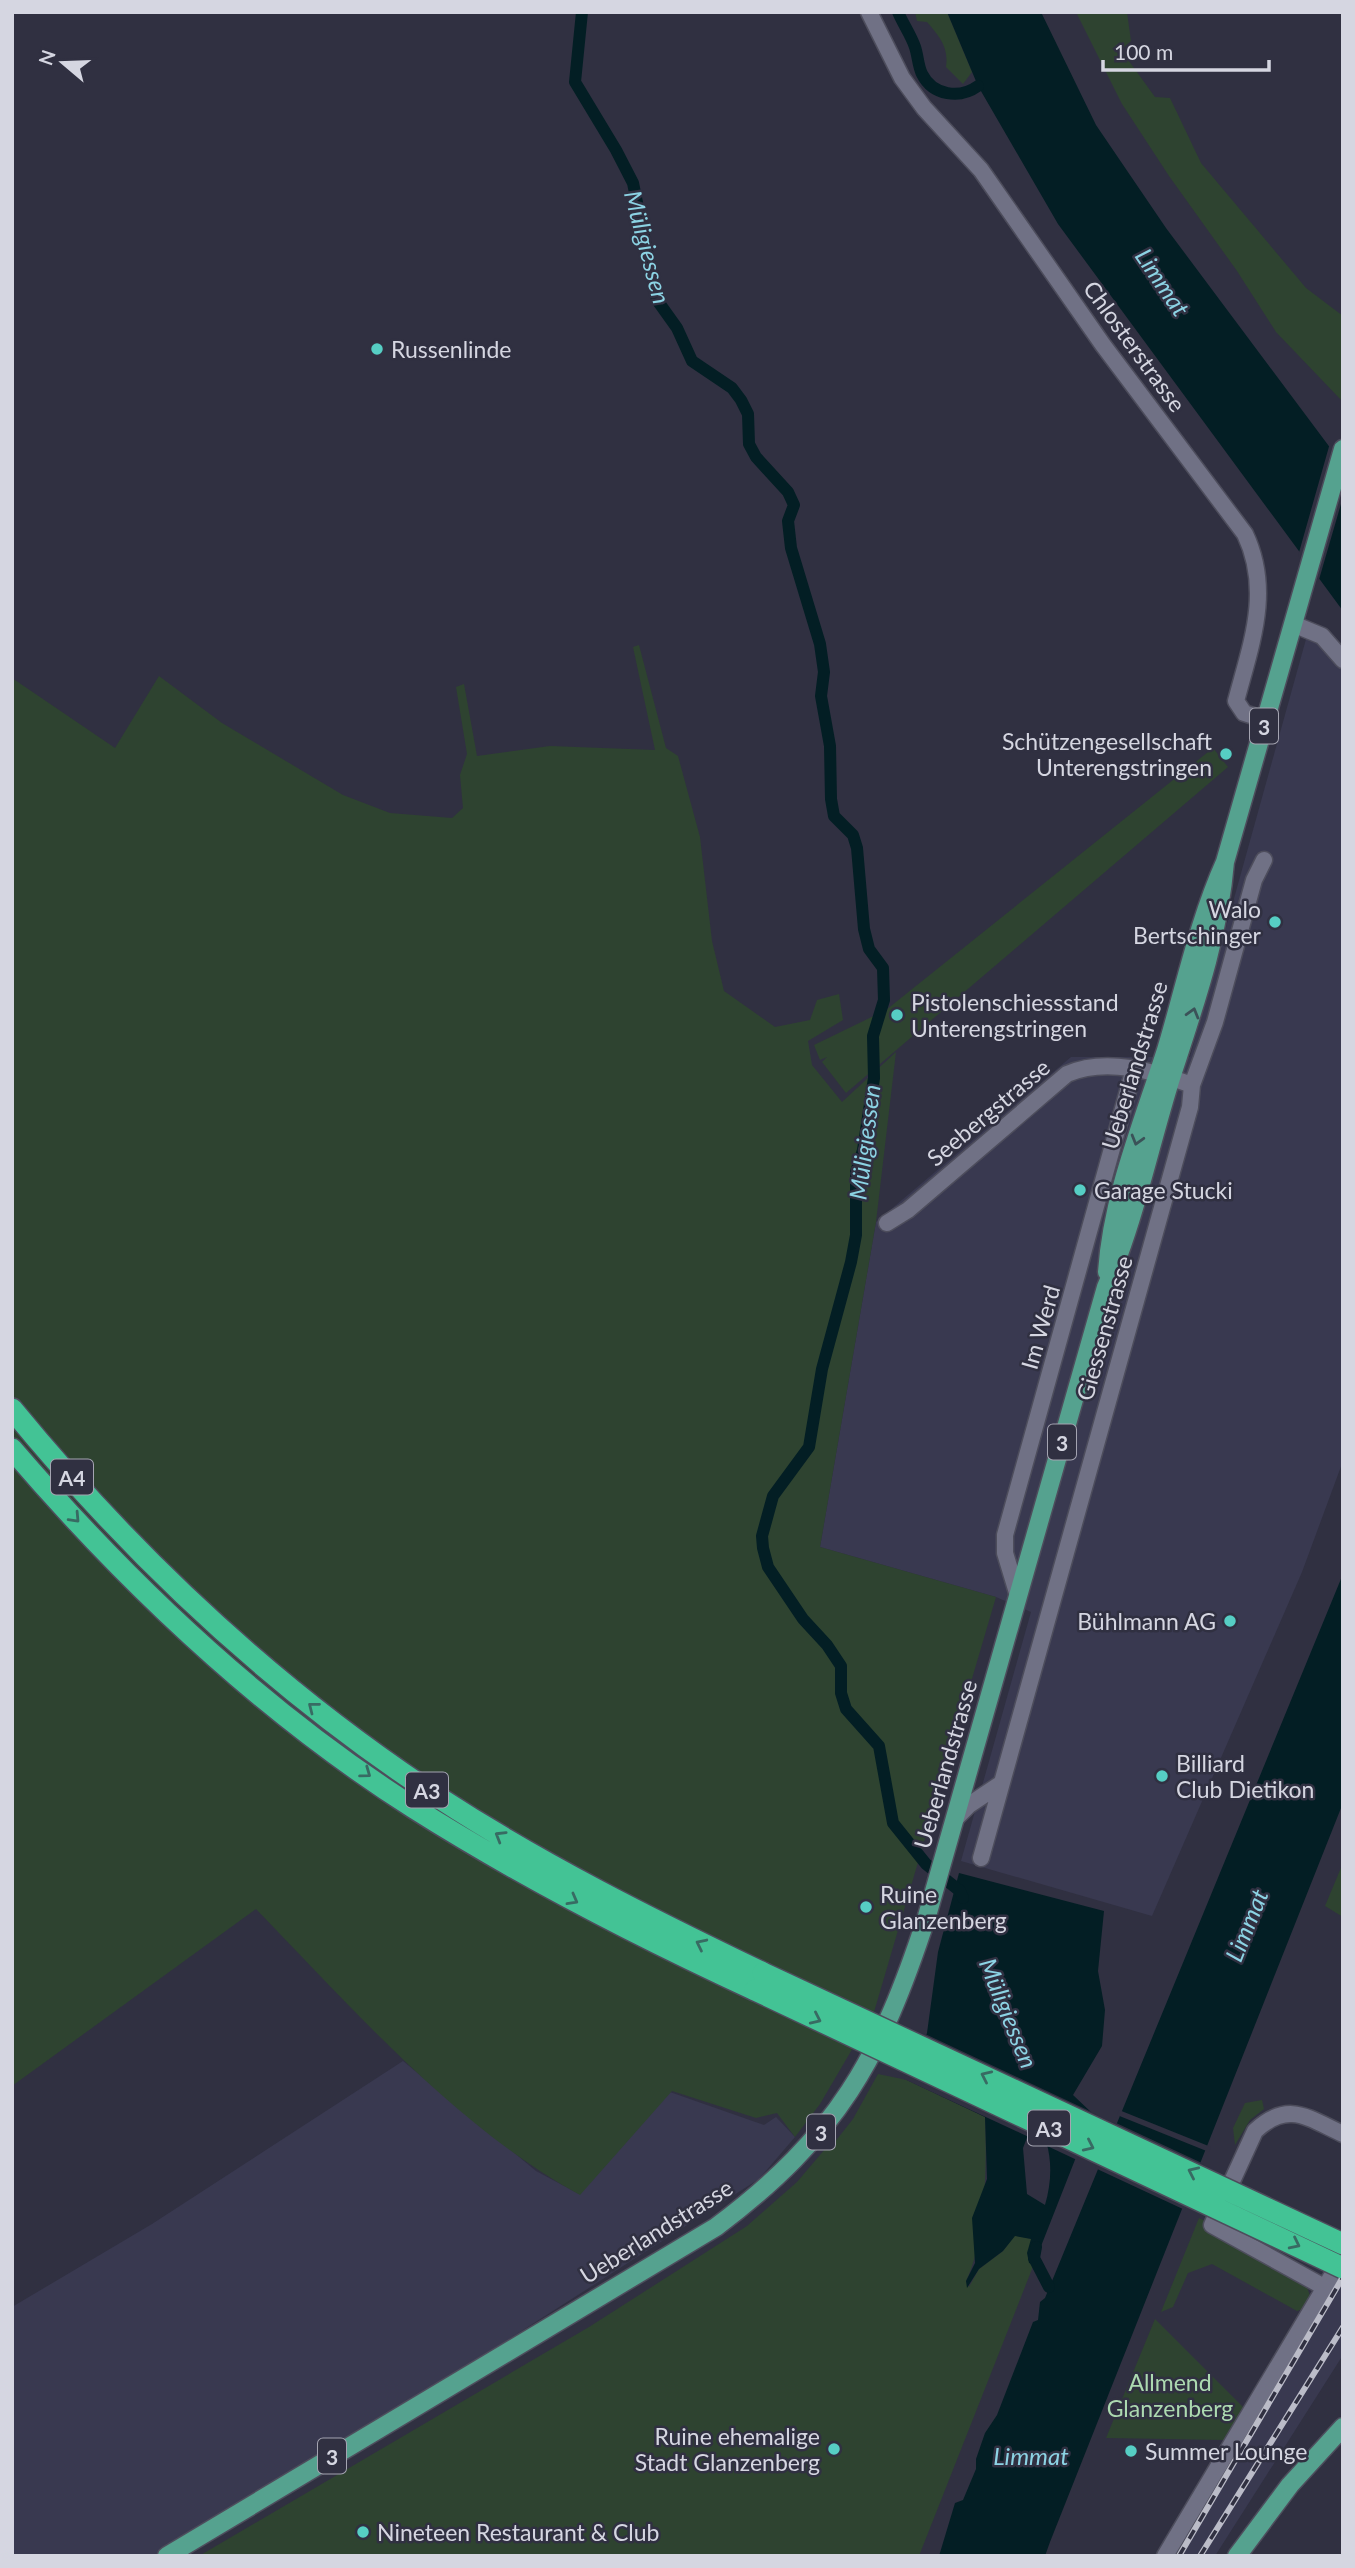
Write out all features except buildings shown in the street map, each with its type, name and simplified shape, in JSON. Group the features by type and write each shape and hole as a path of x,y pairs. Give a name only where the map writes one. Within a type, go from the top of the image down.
{"highway":[{"name":"A4","path":"12,1409 133,1545"},
{"name":"A3","path":"12,1421 112,1532 133,1545 263,1666 391,1765 491,1831 759,1982 1343,2268"},
{"name":"A3","path":"12,1449 112,1556 185,1627 258,1691 414,1808 559,1893 1343,2244"}],"main road":[{"name":"Ueberlandstrasse","path":"167,2556 695,2241 755,2198 807,2148 861,2077 904,1987 933,1898 1106,1287 1125,1242 1201,921 1225,862 1343,449"},
{"path":"1237,2556 1296,2478 1343,2427"}],"street":[{"name":"Chlosterstrasse","path":"869,12 902,78 924,108 981,170 1103,345 1245,534 1258,570 1260,597 1256,626 1236,701 1244,713 1266,720"},
{"path":"1293,624 1322,636 1343,660"},
{"name":"Giessenstrasse","path":"981,1858 999,1785 1190,1107 1192,1085 1215,1022 1254,880 1264,860"},
{"name":"Seebergstrasse","path":"887,1223 908,1210 1067,1074 1086,1066 1134,1069 1164,1076"},
{"name":"Im Werd","path":"1018,1597 1004,1549 1005,1535 1134,1069"},
{"path":"1164,1076 1192,1085"},
{"path":"956,1818 969,1805 999,1785"},
{"path":"1324,2287 1212,2225 1255,2130 1263,2123 1284,2113 1294,2113 1343,2134"},
{"path":"1165,2556 1343,2257"}],"shaded area":[{"path":"1308,632 1343,662 1343,1461 1302,1572 1152,1916 961,1861 1031,1612 996,1597 820,1547 876,1222 1071,1057 1190,1057"},
{"path":"403,2061 536,2171 579,2194 667,2091 764,2125 776,2117 795,2137 759,2179 253,2503 165,2556 12,2556 12,2307 152,2224"},
{"path":"1343,2264 1343,2355 1215,2556 1170,2556"}],"green space":[{"path":"915,12 947,12 972,72 963,84 946,67 946,54 939,37 927,22 917,21"},
{"path":"1076,12 1127,12 1131,41 1121,50 1155,97 1170,98 1201,163 1306,288 1343,316 1343,402 1276,332 1237,271 1169,176 1122,104"},
{"path":"639,645 666,748 678,756 700,837 712,941 724,991 775,1027 810,1020 817,1000 839,994 843,1020 808,1041 812,1065 842,1102 896,1052 876,1222 820,1547 996,1597 874,2012 820,2104 795,2137 777,2113 756,2118 672,2091 580,2195 534,2167 449,2101 368,2026 256,1909 12,2086 12,678 115,748 159,676 222,723 343,795 390,813 452,818 463,808 460,775 467,754 456,687 464,684 477,756 550,746 655,750 633,647"},
{"path":"1213,748 1228,767 846,1093 822,1062 827,1057 820,1060 814,1045 886,1010"},
{"path":"1343,1863 1343,1917 1325,1906"},
{"path":"878,2074 907,2080 985,2117 984,2201 978,2245 966,2281 969,2287 979,2269 1003,2251 1015,2235 1032,2239 1029,2263 1034,2264 919,2556 199,2556 589,2327 747,2226 797,2182 831,2142 834,2143 853,2119"},
{"path":"1262,2100 1264,2109 1250,2120 1235,2145 1233,2128 1245,2103"},
{"path":"1199,2218 1205,2221 1207,2228 1307,2287 1310,2296 1303,2309 1297,2311 1212,2264 1188,2273 1173,2307 1161,2312"},
{"name":"Allmend Glanzenberg","path":"1155,2319 1244,2408 1225,2440 1106,2438"}],"water":[{"name":"Limmat","path":"947,12 1041,12 1096,125 1166,228 1343,465 1343,611 1058,224 978,86"},
{"name":"Limmat","path":"1343,1574 1343,1803 1045,2556 939,2556 955,2503 963,2500 976,2469 976,2459 985,2433 997,2415 1033,2322 1038,2320 1040,2302 1045,2298"},
{"path":"959,1873 1104,1911 1098,1971 1105,2010 1102,2046 1073,2095 1093,2114 1034,2264 1029,2263 1027,2253 1031,2239 1015,2236 1003,2251 979,2269 967,2288 966,2281 975,2263 972,2218 987,2179 985,2117 907,2080 927,2033 938,1952","holes":["1035,2117 1041,2127 1050,2160 1050,2182 1045,2205 1027,2194 1023,2148"]}],"pier":[{"path":"1330,443 1343,459 1343,497 1318,583 1298,556"},
{"path":"923,2033 1096,2114 1077,2160 1045,2145 1037,2121 1031,2138 904,2079"},
{"path":"1119,2110 1211,2147 1209,2152 1117,2115"},
{"path":"1114,2122 1204,2164 1185,2210 1095,2168"}],"waterway":[{"name":"Müligiessen","path":"582,12 575,82 633,183 657,300 677,328 692,361 732,388 741,400 748,414 749,444 756,457 788,492 794,505 788,521 791,548 820,644 824,672 821,696 830,746 834,816 853,835 857,848 864,929 869,949 883,968 884,1000 873,1036 874,1078 863,1150 856,1172 856,1235 851,1262 822,1369 809,1447 773,1496 762,1536 763,1548 768,1567 803,1619 827,1645 841,1666 841,1693 846,1709 879,1746 893,1823 926,1864 960,1891 963,1898"},
{"path":"898,12 916,50 922,74 933,87 955,94 978,86"},
{"name":"Müligiessen","path":"1036,2247 1034,2258 1049,2287"}],"railway":[{"path":"1179,2556 1343,2277"},
{"path":"1200,2556 1343,2327"}],"place":[{"name":"Russenlinde","path":"377,349"},
{"name":"Schützengesellschaft Unterengstringen","path":"1226,754"},
{"name":"Walo Bertschinger","path":"1275,922"},
{"name":"Pistolenschiessstand Unterengstringen","path":"897,1015"},
{"name":"Garage Stucki","path":"1080,1190"},
{"name":"Bühlmann AG","path":"1230,1621"},
{"name":"Billiard Club Dietikon","path":"1162,1776"},
{"name":"Ruine Glanzenberg","path":"866,1907"},
{"name":"Ruine ehemalige Stadt Glanzenberg","path":"834,2449"},
{"name":"Summer Lounge","path":"1131,2451"},
{"name":"Nineteen Restaurant & Club","path":"363,2532"}]}
